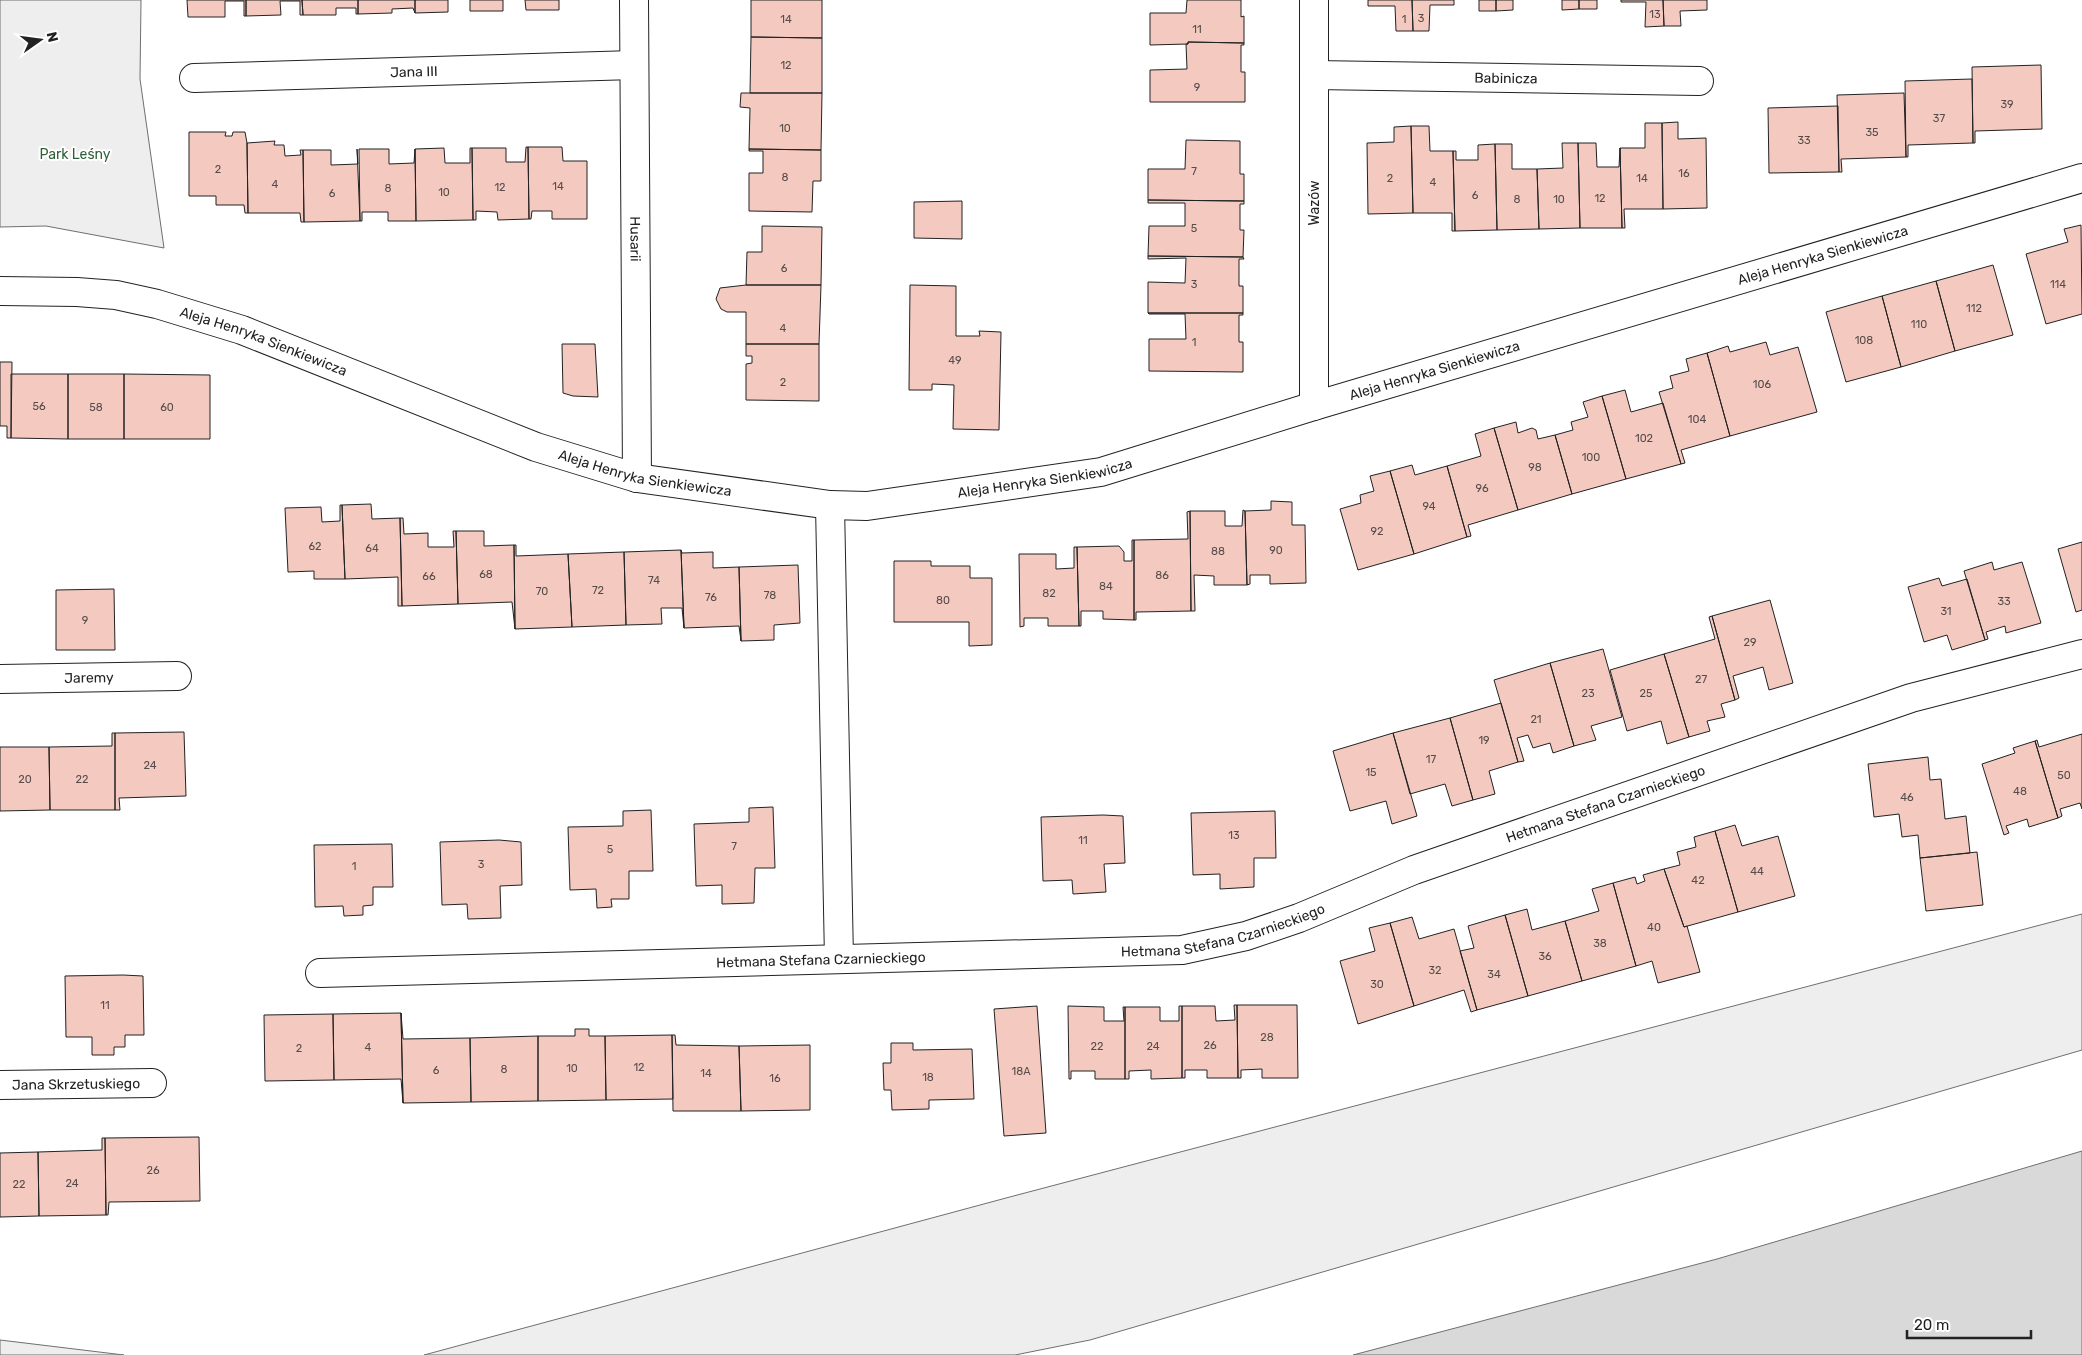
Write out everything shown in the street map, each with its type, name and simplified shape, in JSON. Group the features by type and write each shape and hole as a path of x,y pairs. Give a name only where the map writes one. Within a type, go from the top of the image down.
{"street":[{"name":"Husarii","path":"634,0 637,478"},
{"name":"Wazów","path":"1314,0 1314,406"},
{"name":"Jana III","path":"194,78 634,65"},
{"name":"Babinicza","path":"1314,75 1699,81"},
{"name":"Aleja Henryka Sienkiewicza","path":"0,291 77,292 116,295 157,304 242,330 536,447 637,478 830,505 868,506 1101,472 1314,406 2082,178"},
{"path":"830,505 839,959"},
{"name":"Hetmana Stefana Czarnieckiego","path":"320,973 1182,950 1246,936 1299,918 1414,870 1911,698 2082,654"},
{"name":"Jaremy","path":"0,679 177,676"},
{"name":"Jana Skrzetuskiego","path":"0,1085 152,1083"}],"green space":[{"name":"Park Leśny","path":"0,0 141,0 140,79 164,248 46,226 0,227"},
{"path":"2082,914 2082,1050 1090,1340 1015,1355 424,1355 1006,1198"},
{"path":"0,1340 124,1355 0,1355"}],"shaded area":[{"path":"2082,1151 2082,1355 1353,1355 1717,1259"}],"building":[{"path":"187,0 246,0 246,16 244,16 244,1 225,1 225,17 188,17"},
{"path":"246,0 302,0 303,15 300,15 300,1 280,1 281,15 246,16"},
{"path":"302,0 358,0 358,14 356,14 356,8 336,8 336,15 303,15"},
{"path":"358,0 415,0 415,13 413,8 392,9 392,13 358,14"},
{"path":"415,0 448,0 448,12 415,13"},
{"path":"470,0 503,0 503,11 470,11"},
{"path":"525,0 559,0 559,10 526,10"},
{"path":"751,0 822,0 822,38 751,37"},
{"path":"1187,0 1241,0 1241,17 1244,16 1244,43 1188,42 1188,44 1150,45 1150,13 1186,13"},
{"path":"1368,0 1412,0 1413,31 1396,31 1395,6 1368,6"},
{"path":"1412,0 1454,0 1454,5 1430,5 1429,31 1413,31"},
{"path":"1479,0 1496,0 1496,11 1479,11"},
{"path":"1496,0 1513,0 1513,10 1496,11"},
{"path":"1562,0 1579,0 1579,9 1562,10"},
{"path":"1579,0 1597,0 1597,9 1579,9"},
{"path":"1621,0 1663,0 1664,26 1645,27 1646,2 1621,2"},
{"path":"1663,0 1707,0 1707,10 1680,11 1681,26 1664,26"},
{"path":"751,37 822,38 822,93 750,93"},
{"path":"1188,42 1244,43 1244,45 1241,45 1241,72 1245,72 1245,102 1150,102 1150,70 1187,69 1186,44"},
{"path":"2041,65 2042,129 1975,131 1975,143 1973,143 1972,67"},
{"path":"1972,79 1973,143 1908,145 1908,157 1906,157 1905,81"},
{"path":"741,93 822,93 821,150 749,149 750,108 740,107"},
{"path":"1904,93 1906,157 1841,159 1842,172 1839,172 1837,95"},
{"path":"1838,106 1839,172 1769,173 1768,108"},
{"path":"1678,122 1678,139 1706,138 1707,208 1663,209 1662,123"},
{"path":"1645,123 1662,123 1663,209 1624,209 1625,228 1622,228 1620,148 1645,148"},
{"path":"1411,126 1413,213 1368,214 1367,143 1394,142 1394,127"},
{"path":"1411,126 1429,126 1430,151 1453,151 1455,231 1452,231 1452,213 1413,213"},
{"path":"189,132 226,132 225,136 232,136 233,132 245,132 247,143 248,213 245,213 244,205 216,205 216,196 189,196"},
{"path":"1186,140 1240,141 1240,174 1244,174 1244,201 1148,200 1148,169 1185,169"},
{"path":"275,141 274,145 284,145 285,156 301,155 300,150 303,150 304,222 301,222 300,213 248,213 247,143"},
{"path":"1562,143 1578,143 1580,228 1539,229 1537,169 1563,168"},
{"path":"1578,143 1596,143 1597,167 1619,167 1620,148 1622,228 1580,228"},
{"path":"1495,144 1512,144 1512,169 1537,169 1539,229 1497,230"},
{"path":"1495,144 1497,230 1455,231 1453,151 1456,151 1456,160 1478,160 1478,145"},
{"path":"526,147 528,147 529,219 498,220 497,212 476,211 476,220 473,220 472,148 506,148 506,162 525,162"},
{"path":"528,147 562,147 563,161 587,161 587,219 552,219 552,211 532,211 531,219 529,219"},
{"path":"444,148 445,163 470,163 470,148 472,148 473,220 416,221 415,149"},
{"path":"359,149 389,149 389,164 414,163 415,149 416,221 388,221 388,212 362,212 362,221 360,221"},
{"path":"749,149 821,150 821,181 813,181 812,212 749,211 749,173 763,173 763,151 749,151"},
{"path":"303,150 331,150 331,165 358,164 360,221 304,222"},
{"path":"1148,200 1244,201 1244,204 1240,204 1240,230 1244,230 1243,257 1148,256 1149,226 1185,226 1185,203 1148,203"},
{"path":"962,201 962,239 914,238 914,202"},
{"path":"2081,225 2082,314 2046,324 2026,254 2068,242 2064,229"},
{"path":"762,226 822,227 821,285 746,285 747,252 762,252"},
{"path":"1148,256 1243,257 1244,259 1239,259 1239,286 1243,286 1243,313 1148,313 1148,282 1185,283 1186,258 1148,259"},
{"path":"1993,265 2013,335 1955,351 1936,281"},
{"path":"1936,281 1955,351 1901,367 1882,296"},
{"path":"746,285 821,285 819,344 746,344 746,312 727,312 721,309 716,299 720,288"},
{"path":"910,285 956,286 956,336 980,336 979,331 1001,332 999,430 953,429 954,385 932,384 932,390 909,390"},
{"path":"1882,296 1901,367 1846,382 1826,312"},
{"path":"1148,313 1243,313 1243,315 1239,315 1239,342 1243,342 1243,372 1149,371 1149,339 1186,339 1185,314"},
{"path":"1766,342 1770,355 1798,347 1817,412 1730,436 1707,353 1728,346 1730,352"},
{"path":"562,344 595,344 598,397 573,396 563,393"},
{"path":"746,344 819,344 819,401 746,400 746,364 752,363 752,356 746,356"},
{"path":"1707,353 1730,436 1681,450 1685,463 1681,464 1659,392 1673,388 1670,376 1689,371 1686,359"},
{"path":"0,362 12,362 11,438 7,438 7,426 0,426"},
{"path":"11,374 68,374 68,439 11,438"},
{"path":"68,374 124,374 124,439 68,439"},
{"path":"124,374 210,375 210,439 124,439"},
{"path":"1625,390 1631,412 1663,403 1681,464 1626,479 1602,396"},
{"path":"1602,396 1626,479 1572,494 1555,435 1573,430 1571,422 1588,417 1583,402"},
{"path":"1516,422 1518,433 1532,428 1536,430 1538,439 1555,435 1572,494 1518,510 1494,428"},
{"path":"1494,428 1518,510 1468,525 1471,536 1467,537 1447,466 1481,456 1475,434"},
{"path":"1412,465 1415,475 1447,466 1467,537 1414,554 1390,471"},
{"path":"1390,471 1414,554 1358,570 1340,509 1361,503 1360,495 1374,491 1370,476"},
{"path":"1271,501 1292,502 1292,525 1305,525 1306,583 1270,584 1270,575 1250,575 1250,584 1247,585 1245,511 1271,510"},
{"path":"371,504 372,519 400,518 402,606 398,606 398,577 345,579 342,505"},
{"path":"340,505 342,505 345,579 314,579 314,571 288,572 285,508 321,507 322,522 340,521"},
{"path":"1243,510 1245,511 1247,585 1214,585 1214,576 1194,575 1195,611 1191,611 1190,511 1225,511 1225,526 1242,526"},
{"path":"1190,511 1191,611 1136,612 1136,620 1134,620 1134,540 1188,539 1187,512"},
{"path":"400,518 403,518 404,534 428,533 428,547 454,547 453,531 456,531 458,604 402,606"},
{"path":"456,531 484,531 484,546 514,545 515,629 512,602 458,604"},
{"path":"1132,540 1134,540 1134,620 1103,619 1103,611 1081,611 1081,626 1079,626 1077,547 1119,546 1124,552 1124,561 1132,561"},
{"path":"2082,542 2082,610 2076,612 2058,549"},
{"path":"514,545 516,545 516,556 568,554 572,627 515,629"},
{"path":"1074,547 1077,547 1079,626 1048,626 1048,618 1024,618 1024,626 1020,627 1019,554 1056,554 1056,569 1074,568"},
{"path":"681,550 682,553 713,552 713,568 739,567 741,641 739,626 684,628"},
{"path":"681,550 684,628 682,608 661,608 662,624 626,625 624,552"},
{"path":"624,552 626,625 572,627 568,554"},
{"path":"894,561 931,561 931,566 970,566 970,578 992,578 992,645 969,646 969,622 894,622"},
{"path":"1992,562 1994,570 2022,562 2041,623 2006,633 2005,626 1986,632 1988,639 1985,640 1964,571"},
{"path":"798,565 800,623 774,625 774,640 741,641 739,567"},
{"path":"1939,578 1942,586 1967,579 1985,640 1952,650 1947,635 1924,642 1908,587"},
{"path":"114,589 115,650 56,650 56,590"},
{"path":"1770,600 1793,683 1769,690 1763,667 1733,676 1739,698 1735,700 1712,616"},
{"path":"1712,616 1735,700 1721,704 1725,717 1707,721 1710,731 1689,737 1664,654 1715,639 1709,617"},
{"path":"1603,649 1622,717 1591,726 1596,740 1574,746 1550,663"},
{"path":"1664,654 1689,737 1667,744 1661,721 1627,731 1610,670"},
{"path":"1550,663 1574,746 1553,753 1550,743 1533,748 1528,735 1517,738 1524,761 1518,762 1494,680"},
{"path":"1501,703 1518,762 1489,771 1495,794 1473,800 1450,718"},
{"path":"1450,718 1473,800 1452,806 1445,784 1410,794 1393,733"},
{"path":"184,732 186,796 119,798 120,810 115,810 115,733"},
{"path":"112,733 115,733 115,810 50,810 49,747 112,746"},
{"path":"1393,733 1417,816 1392,824 1386,801 1350,811 1333,751"},
{"path":"2082,734 2082,809 2080,803 2060,809 2062,816 2058,818 2035,741 2037,740 2039,747"},
{"path":"2035,741 2058,818 2029,827 2027,819 2006,826 2009,833 2004,835 1982,764 2015,753 2013,748"},
{"path":"0,747 49,747 50,810 0,811"},
{"path":"1928,757 1930,780 1941,779 1945,819 1966,816 1970,853 1920,858 1918,835 1902,837 1899,814 1874,817 1868,764"},
{"path":"773,807 775,868 755,868 754,903 722,904 722,885 696,886 694,824 749,822 749,808"},
{"path":"651,810 653,871 629,871 629,899 611,899 612,907 597,908 596,889 570,890 568,827 623,826 623,811"},
{"path":"1275,811 1276,858 1254,858 1254,887 1220,889 1220,874 1193,875 1191,813"},
{"path":"1123,816 1125,863 1104,864 1106,892 1073,894 1072,880 1043,881 1041,817"},
{"path":"1735,825 1742,846 1778,836 1795,896 1738,912 1715,831"},
{"path":"1715,831 1738,912 1684,927 1664,869 1680,865 1677,852 1696,847 1694,837"},
{"path":"499,840 521,842 522,885 500,886 501,918 468,919 467,904 442,905 440,842"},
{"path":"392,844 393,887 373,887 373,905 363,906 363,915 344,916 343,906 315,907 314,845"},
{"path":"1977,852 1983,905 1926,911 1920,858"},
{"path":"1664,869 1684,927 1687,926 1700,972 1658,983 1652,961 1636,966 1613,883 1635,877 1637,884 1645,881 1643,875"},
{"path":"1613,883 1636,966 1582,981 1565,921 1599,911 1592,889"},
{"path":"1527,909 1532,930 1565,921 1582,981 1528,996 1505,915"},
{"path":"1505,915 1528,996 1477,1010 1460,951 1474,948 1468,926"},
{"path":"1412,917 1419,939 1454,929 1477,1010 1471,1012 1464,990 1414,1006 1390,923"},
{"path":"1390,923 1414,1006 1358,1024 1340,961 1375,951 1369,928"},
{"path":"65,976 143,976 144,1035 125,1035 125,1047 114,1047 114,1055 92,1055 92,1037 66,1037"},
{"path":"1234,1005 1237,1005 1238,1078 1207,1078 1207,1070 1185,1070 1185,1078 1182,1078 1182,1006 1215,1006 1216,1021 1235,1020"},
{"path":"1237,1005 1297,1005 1298,1078 1262,1078 1262,1069 1241,1070 1241,1078 1238,1078"},
{"path":"1037,1006 1046,1133 1004,1136 994,1009"},
{"path":"1068,1006 1104,1007 1104,1021 1124,1021 1123,1007 1125,1007 1125,1079 1095,1079 1095,1071 1071,1071 1071,1079 1069,1079"},
{"path":"1179,1006 1182,1006 1182,1078 1151,1079 1151,1070 1129,1071 1129,1079 1125,1079 1125,1007 1160,1007 1160,1021 1179,1021"},
{"path":"401,1013 403,1103 401,1079 334,1080 333,1014"},
{"path":"401,1013 403,1039 470,1038 471,1102 403,1103"},
{"path":"333,1014 334,1080 265,1081 264,1015"},
{"path":"575,1029 589,1029 589,1036 605,1036 606,1100 538,1101 538,1036 575,1036"},
{"path":"672,1035 673,1099 606,1100 605,1036"},
{"path":"672,1035 675,1035 676,1045 739,1046 741,1111 673,1111"},
{"path":"538,1036 538,1101 471,1102 470,1038"},
{"path":"891,1043 913,1043 913,1050 972,1049 974,1099 929,1100 929,1109 892,1110 891,1090 884,1090 883,1063 891,1063"},
{"path":"810,1045 810,1110 741,1111 739,1046"},
{"path":"199,1137 200,1201 109,1202 108,1215 106,1215 105,1138"},
{"path":"102,1138 105,1138 106,1215 39,1216 38,1152 102,1150"},
{"path":"38,1152 39,1216 0,1217 0,1153"}]}
